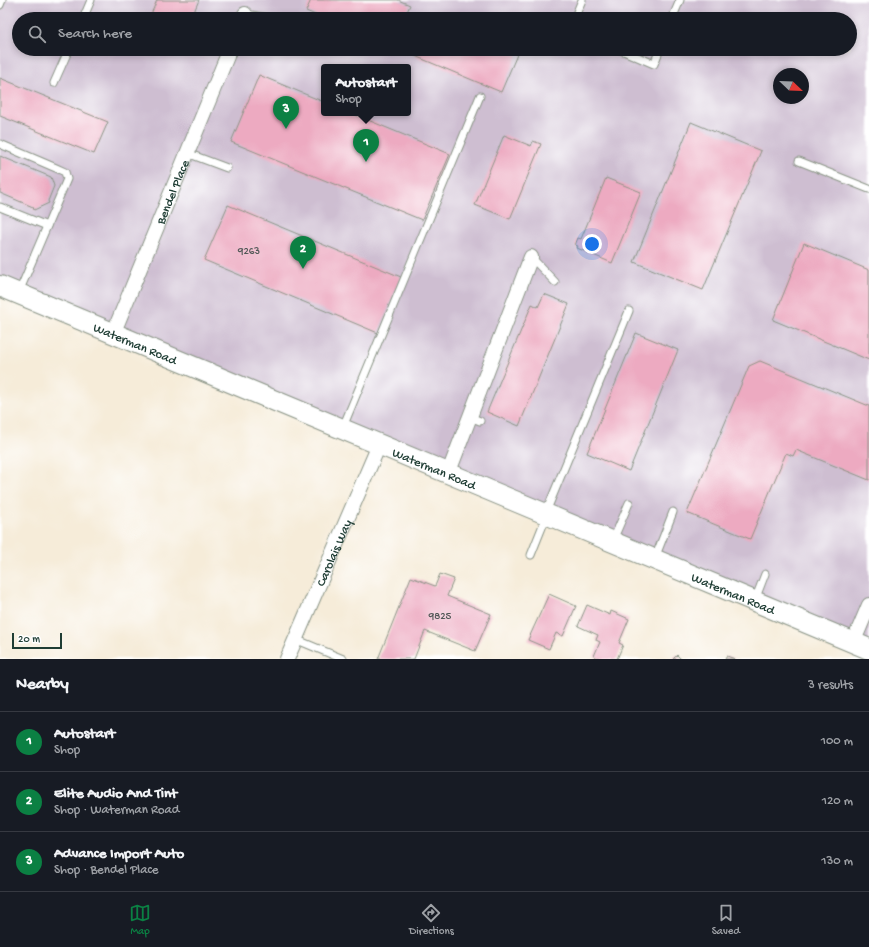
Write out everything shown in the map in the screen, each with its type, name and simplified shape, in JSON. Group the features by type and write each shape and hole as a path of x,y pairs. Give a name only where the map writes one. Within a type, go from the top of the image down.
{"main road":[{"name":"Waterman Road","path":"0,286 754,601 856,650"}],"street":[{"name":"Bendel Place","path":"114,334 227,56"},
{"path":"448,474 475,419 531,257"},
{"name":"Carolais Way","path":"287,659 379,445"},
{"path":"856,650 869,605"}],"lane":[{"path":"0,5 2,0"},
{"path":"86,12 91,0"},
{"path":"577,12 582,0"},
{"path":"675,12 680,0"},
{"path":"54,83 66,56"},
{"path":"635,56 654,64 657,56"},
{"path":"342,430 480,96"},
{"path":"0,144 65,172 67,179 18,294"},
{"path":"188,153 228,168"},
{"path":"798,161 869,189"},
{"path":"0,207 47,226"},
{"path":"531,257 555,282"},
{"path":"531,555 629,311"},
{"path":"612,542 629,503"},
{"path":"654,560 673,512"},
{"path":"754,601 765,574"},
{"path":"295,639 343,659"}],"shaded area":[{"path":"0,0 869,0 869,649 0,286"}],"building":[{"path":"157,0 199,0 194,12 152,12"},
{"path":"311,0 398,0 410,5 407,12 306,11"},
{"path":"415,56 516,56 501,92"},
{"path":"259,75 321,101 321,116 358,116 450,154 422,220 231,142"},
{"path":"0,78 108,122 94,154 0,116"},
{"path":"691,122 761,151 703,290 634,262"},
{"path":"504,135 531,146 533,141 541,144 510,219 475,205"},
{"path":"0,156 51,177 54,186 48,201 49,203 34,210 33,207 0,193"},
{"path":"606,178 641,192 612,263 577,248 578,246 575,245 578,238 581,239"},
{"path":"228,205 401,277 378,333 204,260"},
{"path":"804,243 869,270 869,360 773,320"},
{"path":"544,294 569,304 519,426 487,412 532,304 538,307"},
{"path":"636,333 678,350 629,471 587,453"},
{"path":"760,361 869,406 869,480 796,450 793,456 786,453 750,539 687,513 749,366"},
{"path":"440,574 454,579 447,596 491,614 475,651 425,631 414,659 378,659 411,577 435,586"},
{"path":"549,594 576,606 563,636 556,633 549,649 528,640"},
{"path":"587,605 610,615 611,611 629,619 619,643 623,645 617,659 600,659 594,656 600,642 596,640 598,635 578,626"},
{"path":"677,655 681,659 673,659"},
{"path":"727,656 735,659 725,659"}],"place":[{"name":"Advance Import Auto","path":"286,129"},
{"name":"Autostart","path":"366,162"},
{"name":"Elite Audio And Tint","path":"303,269"}]}
